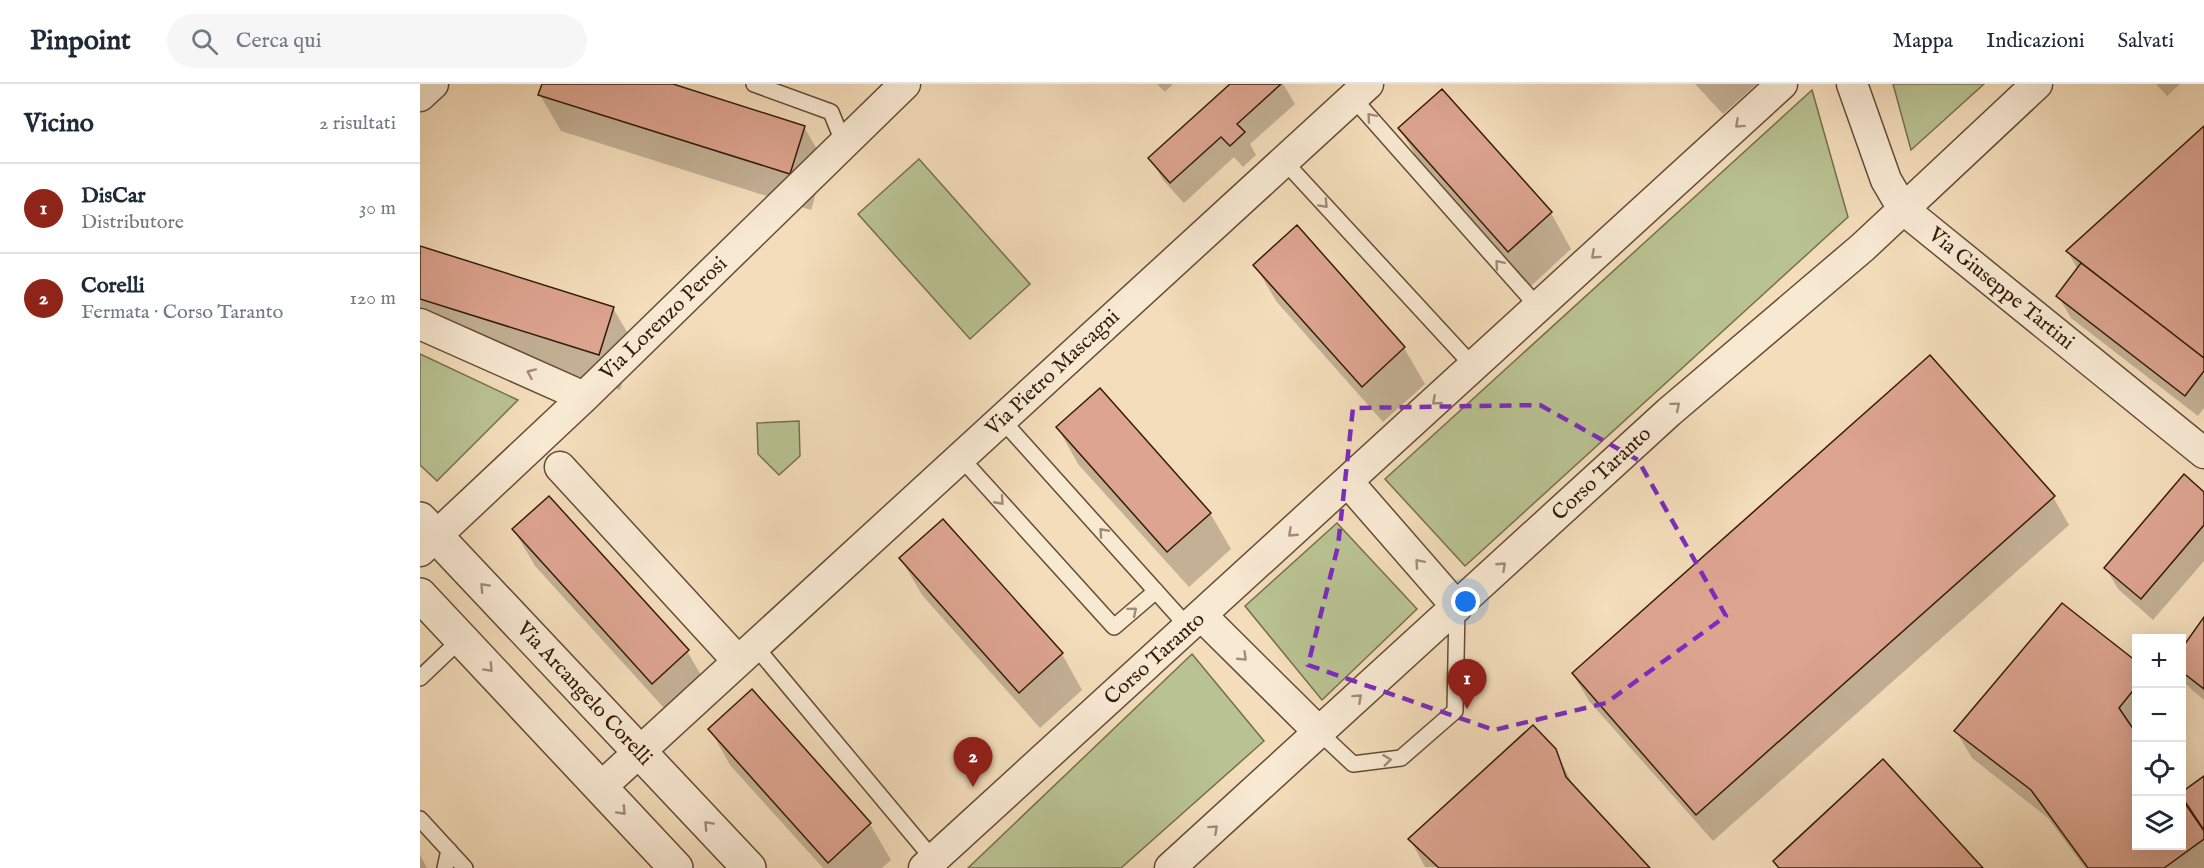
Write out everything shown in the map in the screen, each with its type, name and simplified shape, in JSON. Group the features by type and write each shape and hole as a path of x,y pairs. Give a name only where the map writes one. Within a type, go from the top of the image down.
{"street":[{"path":"420,96 433,84"},
{"name":"Via Lorenzo Perosi","path":"425,535 584,397 905,84"},
{"name":"Corso Taranto","path":"928,864 1782,84"},
{"name":"Via Giuseppe Tartini","path":"1852,84 1886,180 1904,209 2204,453"},
{"name":"Corso Taranto","path":"1170,868 1669,412 1904,209 2037,84"},
{"name":"Via Pietro Mascagni","path":"600,788 1361,91"},
{"path":"420,324 584,397"},
{"path":"560,467 747,654"},
{"path":"1348,482 1457,607"},
{"name":"Via Arcangelo Corelli","path":"425,535 639,752 749,868"},
{"path":"420,595 676,868"},
{"path":"1195,622 1320,733"}],"lane":[{"path":"754,84 831,112 844,144"},
{"path":"1361,91 1538,308"},
{"path":"1284,161 1474,367"},
{"path":"1002,420 1156,591 1195,622"},
{"path":"961,458 1114,627 1156,591"},
{"path":"1320,733 1353,764 1401,758 1455,711 1457,607"},
{"path":"420,678 461,639"},
{"path":"747,654 928,864"},
{"path":"420,819 465,868"},
{"path":"445,868 449,850"}],"highlighted area":[{"path":"1540,405 1638,460 1726,616 1606,703 1494,730 1308,665 1338,546 1353,408"}],"green space":[{"path":"1893,84 1984,84 1911,150"},
{"path":"1812,90 1848,217 1465,566 1385,479"},
{"path":"919,159 1030,284 970,339 858,214"},
{"path":"420,354 518,400 437,481 420,465"},
{"path":"799,421 800,456 779,475 758,454 757,423"},
{"path":"1337,523 1417,609 1322,700 1245,606"},
{"path":"1192,654 1264,741 1121,868 968,868"}],"building":[{"path":"542,84 673,84 805,126 790,174 538,95"},
{"path":"1230,84 1281,84 1237,124 1245,132 1230,146 1221,137 1170,183 1148,158"},
{"path":"1442,89 1552,212 1508,252 1398,128"},
{"path":"2204,126 2204,358 2066,251"},
{"path":"1297,225 1405,347 1362,387 1253,265"},
{"path":"420,246 614,307 599,355 420,299"},
{"path":"2081,263 2204,358 2204,371 2185,396 2056,296"},
{"path":"1930,355 2055,496 1696,815 1572,673"},
{"path":"1100,388 1211,513 1167,552 1056,427"},
{"path":"2184,474 2204,492 2204,525 2141,599 2104,568"},
{"path":"549,496 689,650 652,684 512,529"},
{"path":"943,519 1063,653 1019,693 899,558"},
{"path":"2062,603 2132,658 2132,692 2119,708 2132,727 2132,850 2186,850 2186,805 2204,831 2204,839 2164,868 2088,868 2031,790 1954,731"},
{"path":"2204,617 2204,689 2186,675 2186,642"},
{"path":"752,689 871,823 828,863 708,729"},
{"path":"1533,725 1556,749 1566,777 1650,868 1439,868 1408,839"},
{"path":"1883,759 1983,868 1779,868 1773,861"},
{"path":"2204,776 2204,830 2186,803 2186,789"}],"place":[{"name":"DisCar","path":"1467,709"},
{"name":"Corelli","path":"973,787"}]}
